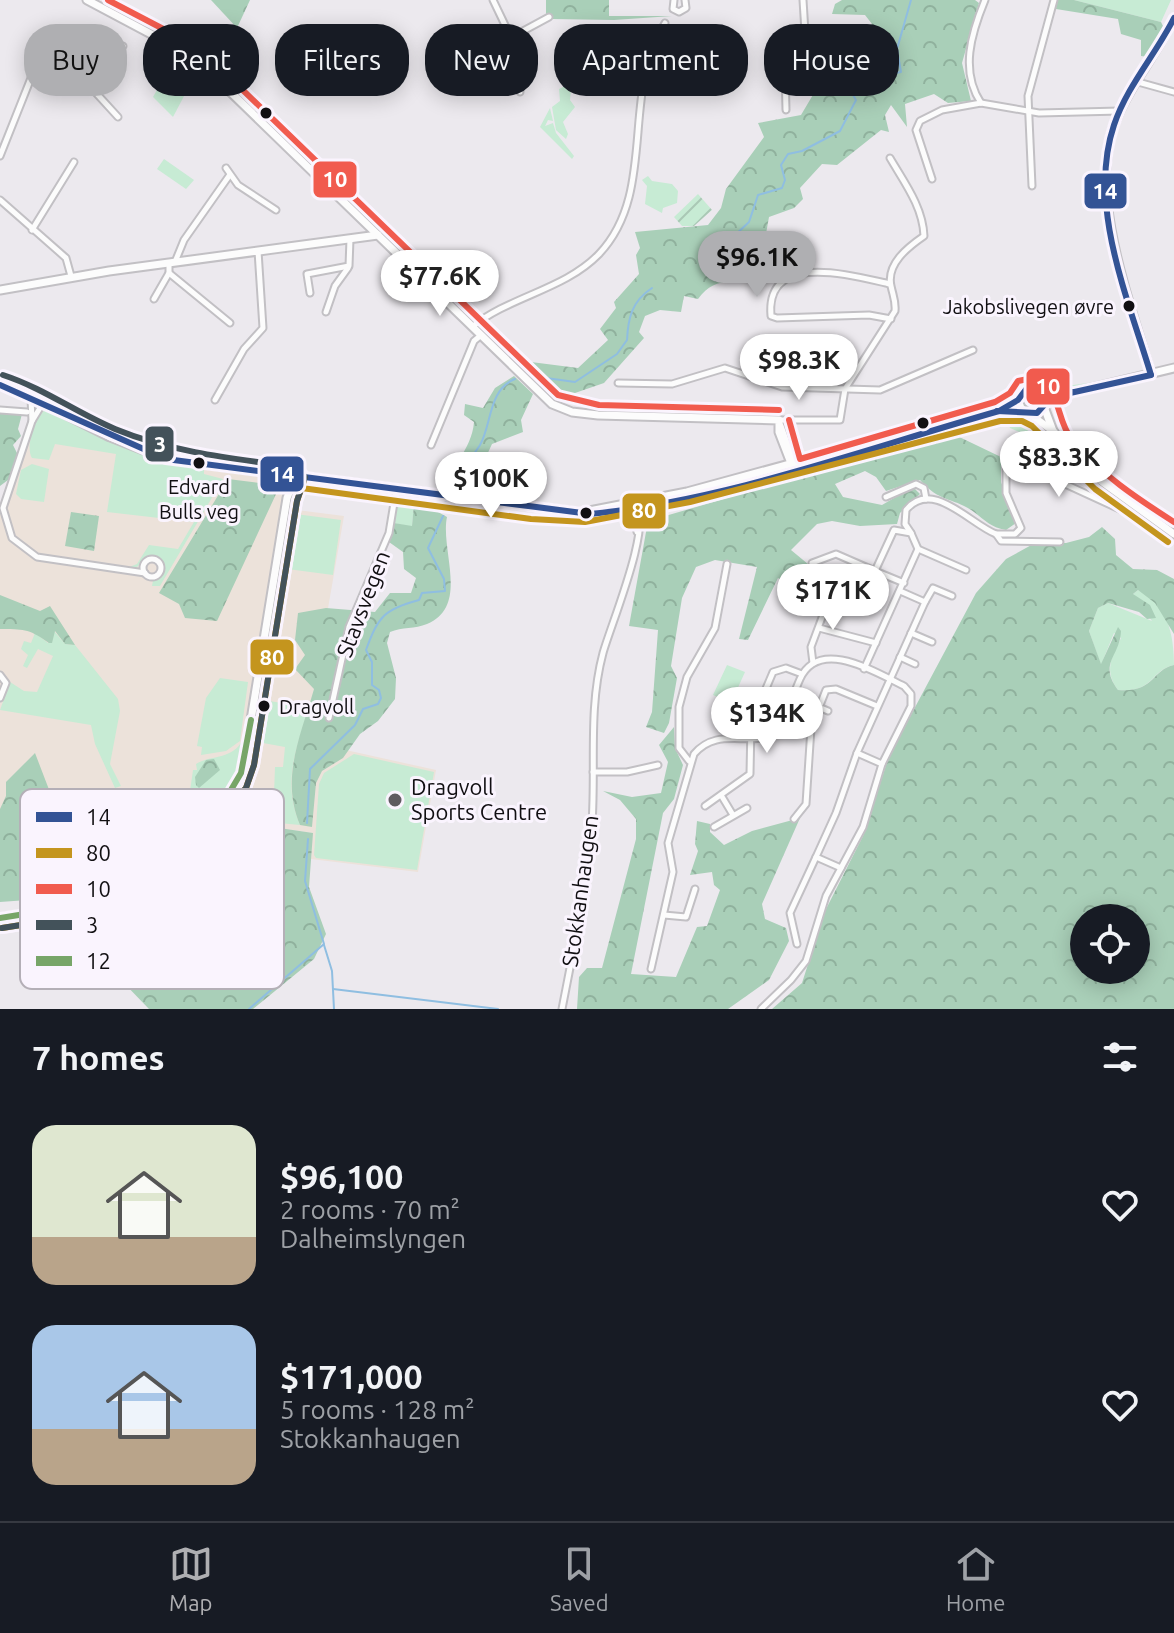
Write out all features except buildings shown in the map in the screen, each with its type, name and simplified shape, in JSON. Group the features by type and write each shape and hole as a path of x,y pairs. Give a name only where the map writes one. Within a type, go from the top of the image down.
{"street":[{"path":"87,0 149,32 213,75 538,394 566,411 780,423 839,421 845,389 891,319 896,300 890,284 895,263 905,248 924,236 918,207 890,158"},
{"path":"493,0 505,24"},
{"path":"674,0 673,9 679,12 686,8 685,0"},
{"path":"786,110 785,65 805,32 803,0"},
{"path":"981,103 969,73 968,56 985,0"},
{"path":"1032,186 1026,112 1029,87 1054,0"},
{"path":"536,24 549,17"},
{"path":"472,327 578,271 599,254 615,232 629,195 646,64 665,23"},
{"path":"1151,375 1111,222 1107,158 1120,111 1173,24"},
{"path":"1138,82 1174,92"},
{"path":"0,156 24,96"},
{"path":"99,96 118,117"},
{"path":"932,179 917,137 917,124 942,110 981,103 1026,112 1120,111"},
{"path":"32,230 74,162"},
{"path":"226,168 229,176 276,210"},
{"path":"154,299 184,240 229,176"},
{"path":"0,200 66,258 71,276"},
{"path":"0,290 71,276 378,235"},
{"path":"326,312 335,286 348,267 350,239"},
{"path":"215,400 244,349 263,328 258,251"},
{"path":"310,293 307,274 348,267"},
{"path":"169,273 230,323"},
{"path":"890,284 825,274 794,273 781,282 770,309 771,316 777,318 869,315 891,319"},
{"path":"431,445 474,341 480,336"},
{"path":"618,383 672,384 725,368 782,387 889,388 973,350"},
{"path":"1033,414 1070,393 1174,368"},
{"path":"0,385 110,437 157,454 454,499 543,511 584,512 637,507 999,411 1018,400 1027,388 1070,393"},
{"path":"1042,390 1053,431"},
{"path":"31,397 32,421"},
{"path":"1018,400 1024,411"},
{"path":"43,403 32,421 3,508 12,538 37,557 145,573"},
{"path":"0,410 27,412"},
{"path":"999,411 1033,414 1101,481 1174,534"},
{"path":"772,470 780,459 780,423"},
{"path":"780,423 792,467"},
{"path":"782,443 792,467"},
{"path":"996,534 1015,534 1021,528 1006,493 1006,457 1126,512"},
{"path":"637,507 792,467"},
{"path":"233,789 244,763 291,476"},
{"path":"886,497 916,484 924,488 926,499"},
{"name":"Stavsvegen","path":"329,718 349,627 389,533 396,491"},
{"path":"966,570 918,549 905,524 906,510 917,501 926,499 948,505 1004,542 1060,542"},
{"name":"Stokkanhaugen","path":"562,1009 590,850 594,701 600,665 632,562 638,533 637,507"},
{"path":"875,571 893,531 911,533"},
{"path":"864,669 918,549"},
{"path":"812,563 836,554 904,583"},
{"path":"689,761 679,748 679,707 687,677 715,628 727,564"},
{"path":"797,944 790,913 836,813 857,753 889,679 933,588 952,596"},
{"path":"900,591 925,602"},
{"path":"813,663 811,647 827,604"},
{"path":"819,628 876,643"},
{"path":"911,633 932,642"},
{"path":"900,657 915,664"},
{"path":"651,969 673,872 668,843 689,761 699,748 712,740 769,738 776,734 802,674 813,663 836,658 907,688 912,701 882,764 866,820 823,903 806,961 761,1009"},
{"path":"705,806 750,774 751,721 773,672 786,668 802,674"},
{"path":"0,675 6,683 0,698"},
{"path":"794,819 807,801 809,747 817,707 826,690 832,688 877,706"},
{"path":"793,696 828,711"},
{"path":"857,753 882,764"},
{"path":"593,772 627,772 658,765"},
{"path":"721,795 733,815"},
{"path":"714,827 747,808"},
{"path":"816,857 841,868"},
{"path":"664,915 686,917 695,889"},
{"path":"0,918 20,915"}],"shaded area":[{"path":"46,407 157,454 295,477 289,509 344,516 305,741 436,770 418,872 311,859 312,833 284,829 284,789 20,789 20,838 0,825 0,515 38,414"}],"green space":[{"path":"211,0 250,0 239,24 233,24"},
{"path":"546,0 609,0 609,16 672,16 614,20 552,19 546,18"},
{"path":"842,0 975,0 979,3 962,63 971,101 948,103 934,94 905,104 907,127 891,105 885,115 889,132 881,130 837,165 822,164 800,188 803,199 794,208 769,217 764,245 749,260 753,274 746,283 719,283 708,288 698,299 684,296 681,312 660,310 645,316 639,332 644,338 604,383 575,393 572,404 552,397 524,372 531,362 578,368 608,340 600,329 616,308 614,302 639,274 636,255 640,248 635,232 708,225 721,208 726,189 764,137 758,123 801,115 812,96 899,96 899,24 872,24 865,15 832,14 835,4"},
{"path":"1057,0 1074,0 1161,22 1164,28 1148,57 1141,56 1141,40 1121,34 1118,19 1056,9"},
{"path":"1074,0 1171,0 1161,22"},
{"path":"154,96 184,96 173,117"},
{"path":"560,96 570,96 575,107 563,122 568,134 566,139 556,130 552,107 560,101"},
{"path":"550,108 553,121 548,120 545,126 553,123 556,133 574,156 572,159 540,127"},
{"path":"164,159 194,180 186,189 157,169"},
{"path":"648,176 652,181 672,184 678,191 677,203 663,208 662,213 645,204 647,186 642,180"},
{"path":"698,194 712,210 694,226 682,226 674,217"},
{"path":"514,376 533,394 521,420 523,432 492,444 469,494 447,491 451,475 472,432 474,422 464,415 465,404 483,408 495,388"},
{"path":"1026,380 1067,386 1094,382 1065,389 1027,383 1002,406 935,423 994,400 1001,404 1001,398"},
{"path":"45,410 105,439 163,459 163,464 204,470 204,474 223,479 160,586 152,586 153,581 163,575 165,566 156,556 146,558 134,570 124,569 137,564 149,545 178,549 194,522 107,512 116,454 55,444 49,460 32,458 32,432"},
{"path":"0,412 22,414 18,429 21,436 13,445 19,457 8,480 0,486"},
{"path":"1001,415 1028,421 1051,434 1086,475 1050,445 1010,428 1005,416 1002,427 951,430 708,497"},
{"path":"951,433 1001,457 1001,482 1016,523 1006,530 996,527 966,507 934,493 920,480 886,491 876,477 865,471 835,484 843,497 882,505 913,487 920,494 900,513 897,524 860,526 832,521 817,524 791,550 814,569 826,604 823,608 808,601 785,607 793,587 778,578 748,640 739,639 757,567 715,560 696,567 682,598 671,666 677,678 669,723 664,733 646,727 652,712 658,630 629,626 648,521"},
{"path":"32,464 49,469 44,502 21,499 16,494 21,470"},
{"path":"228,479 259,483 277,492 217,621 185,618 179,604 159,593"},
{"path":"397,499 438,504 414,504 412,527 394,523"},
{"path":"414,504 437,506 438,512 447,517 450,591 447,604 440,616 427,624 390,632 387,643 396,678 395,699 378,721 360,734 343,758 322,771 316,783 312,827 300,825 294,808 292,773 314,689 295,669 305,655 295,640 298,613 326,608 375,612 390,593 411,593 416,578 404,569 403,552 389,542 394,523 412,526"},
{"path":"71,512 99,516 94,551 65,546"},
{"path":"288,513 341,520 333,575 280,568"},
{"path":"1102,527 1115,539 1116,555 1133,569 1157,570 1174,579 1174,634 1155,603 1138,590 1133,594 1150,605 1156,618 1147,619 1139,612 1108,603 1098,608 1089,631 1101,664 1118,627 1121,631 1110,666 1112,681 1118,690 1146,685 1161,671 1174,665 1174,1009 772,1009 802,983 825,911 863,836 889,756 976,593 1006,559 1035,543 1066,543 1089,537"},
{"path":"1138,590 1163,612 1171,632 1174,665 1160,671 1146,685 1118,690 1111,677 1110,664 1121,638 1114,633 1101,665 1089,631 1098,608 1108,603 1152,621 1133,594"},
{"path":"0,595 40,611 50,606 75,645 65,644 55,631 52,643 49,643 25,630 0,629"},
{"path":"54,631 65,644 75,645 118,699 120,711 110,764 121,786 115,788 95,744 91,725 0,710 10,682 24,691 37,692 53,656 38,649 27,668 23,666 28,655 21,649 24,641 31,643 35,633 48,643"},
{"path":"727,665 745,672 731,703 713,695"},
{"path":"220,678 248,682 240,741 226,751 201,755 202,747 197,746 206,698"},
{"path":"265,684 271,685 269,701 309,707 293,766 292,794 300,825 284,823 284,789 274,789 275,767 283,767 285,747 263,743 261,753 255,752"},
{"path":"674,727 675,748 683,765 674,799 663,813 631,974 676,977 697,927 707,926 720,890 714,885 712,872 690,875 698,851 695,844 697,821 710,824 710,832 724,845 752,831 800,818 762,904 765,919 786,928 789,941 769,980 728,1009 577,1009 579,977 587,968 602,968 636,839 636,819 620,800 603,791 632,797 661,793 668,762 659,745"},
{"path":"241,743 241,766 227,789 190,789 196,764 225,755"},
{"path":"35,753 49,789 20,789 20,901 0,902 0,809 6,796 6,782"},
{"path":"354,754 434,772 417,870 316,858 314,855 319,784 324,773"},
{"path":"214,759 220,770 199,788 195,777 206,760"},
{"path":"284,829 313,833 309,887 326,934 314,959 284,984"},
{"path":"130,989 277,989 253,1009 149,1009"}],"waterway":[{"path":"700,259 732,238 749,222 758,195 782,188 785,180 781,165 788,154 802,151 840,131 856,100 850,90 856,72 880,76 901,72 897,49 911,0"},
{"path":"532,376 575,382 617,354 627,340 630,317 636,304 652,288"},
{"path":"447,493 480,445 495,399 506,384 515,379"},
{"path":"444,510 446,499"},
{"path":"307,823 310,769 355,725 363,709 378,704 381,698 379,690 372,685 372,662 366,650 374,630 390,611 419,600 422,593 445,591 444,579 428,548 443,516"},
{"path":"284,979 324,944 305,881 308,839"},
{"path":"324,945 332,971 334,1009"},
{"path":"249,1009 272,989"},
{"path":"333,989 498,1009"}],"transit line":[{"name":"10","path":"108,0 171,33 219,67 558,395 599,405 779,410"},
{"name":"14","path":"1151,375 1114,251 1105,187 1107,156 1114,125 1134,83 1174,18"},
{"name":"3","path":"3,375 101,423 137,437 205,454 297,467 305,477 297,501 254,765 245,789"},
{"name":"14","path":"0,385 166,459 590,514 694,497 796,472 999,411 1018,400 1027,388 1070,393 1151,375"},
{"name":"10","path":"789,420 800,459 995,402 1010,393 1018,381 1038,377 1051,390 1067,432 1083,452 1120,485 1174,522"},
{"name":"14","path":"997,411 1037,413 1046,403 1072,392"},
{"name":"80","path":"294,487 531,519 585,522 690,502 1000,421 1022,421 1032,426 1095,489 1168,542"},
{"name":"80","path":"245,789 254,765 297,501 304,481"},
{"name":"12","path":"232,789 241,773 251,720"},
{"name":"12","path":"0,918 20,915"},
{"name":"80","path":"2,928 20,925"},
{"name":"3","path":"2,928 20,925"}],"place":[{"name":"Jakobslivegen øvre","path":"1129,306"},
{"name":"Edvard Bulls veg","path":"199,463"},
{"name":"Dragvoll","path":"264,706"},
{"name":"Dragvoll Sports Centre","path":"395,800"}]}
